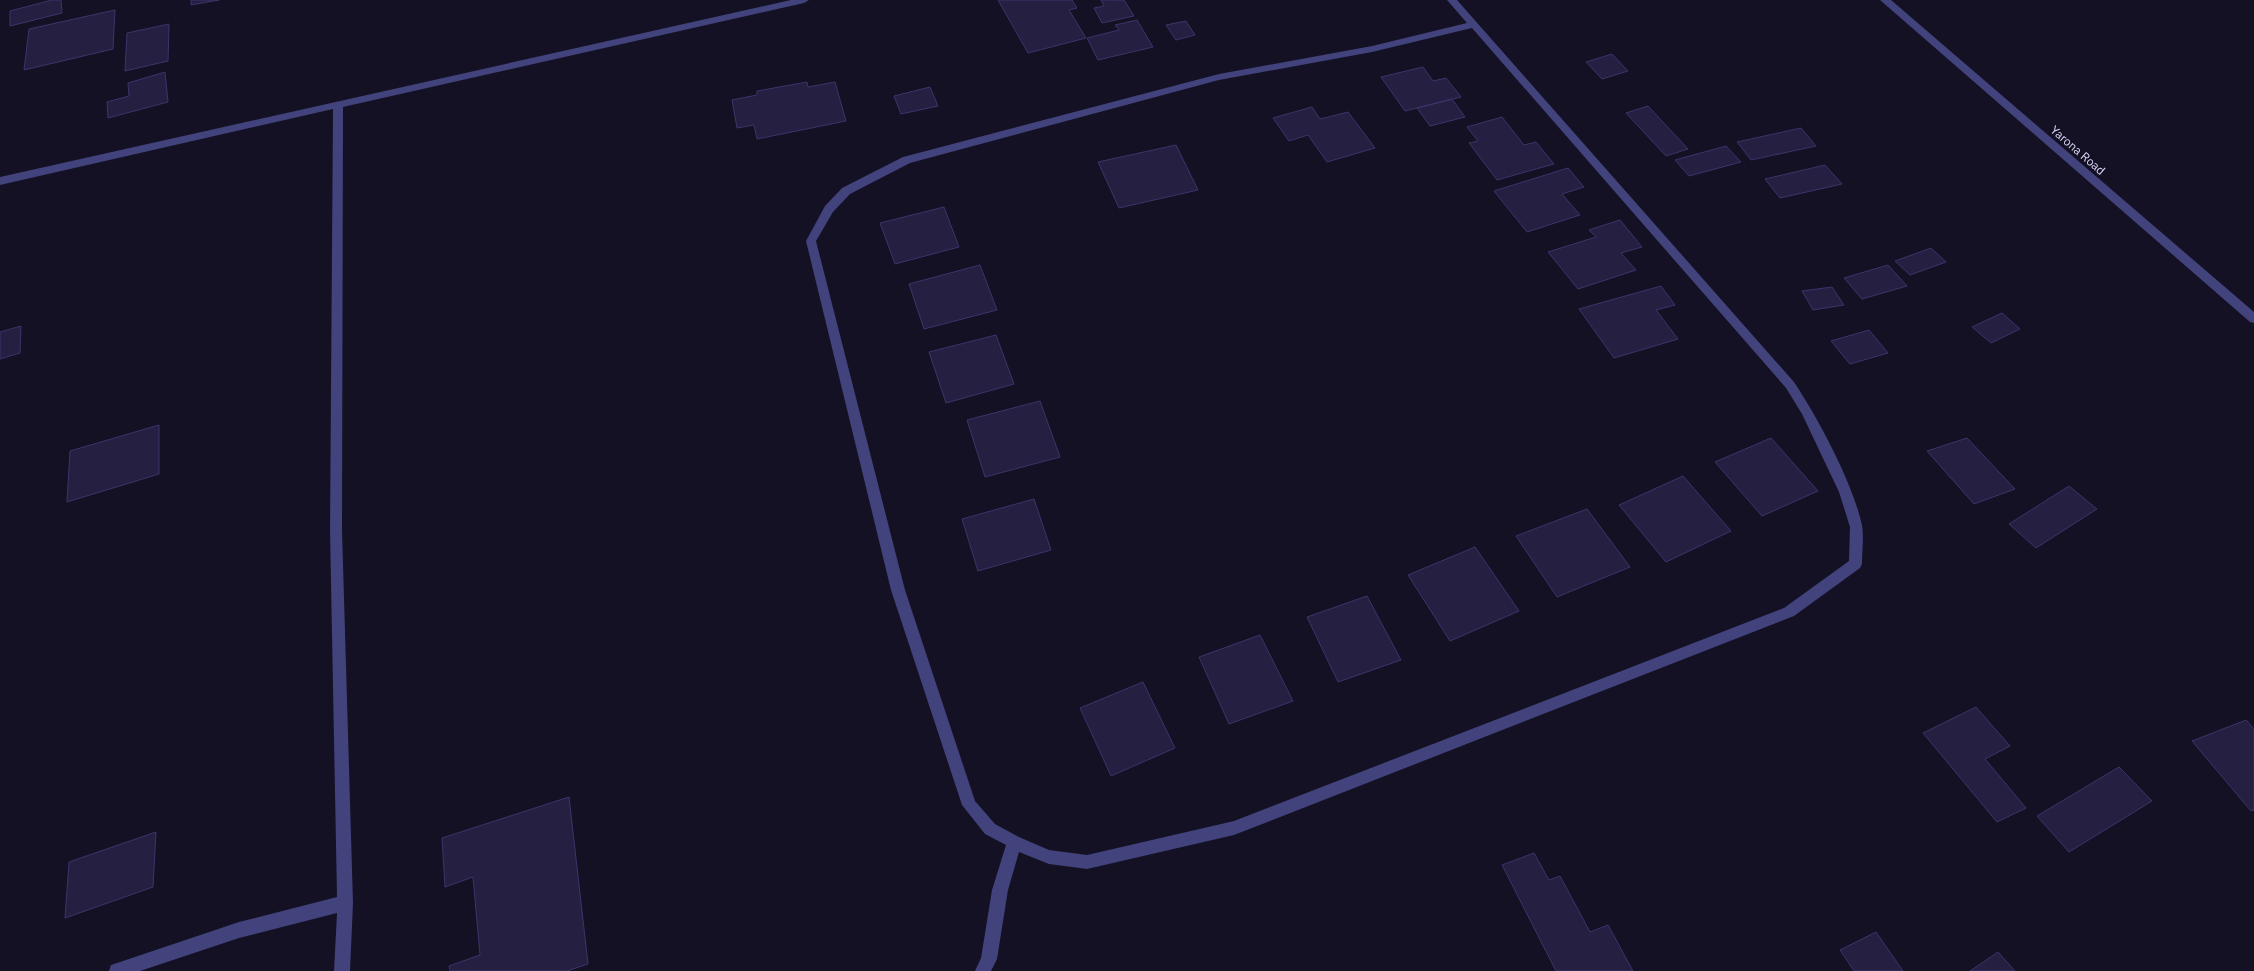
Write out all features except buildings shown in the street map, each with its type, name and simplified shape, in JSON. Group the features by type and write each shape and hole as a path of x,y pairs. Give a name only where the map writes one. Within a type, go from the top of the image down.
{"street":[{"path":"0,182 804,0"},
{"path":"1452,0 1790,385 1807,412 1845,492 1856,527 1855,564 1789,612 1234,828 1087,862 1049,857 990,829 969,805 898,590 811,241 829,209 846,191 907,160 1219,77 1372,49 1473,25"},
{"name":"Yarona Road","path":"1885,0 2254,319"},
{"path":"338,106 336,530 345,903 342,971"},
{"path":"983,971 989,958 1000,890 1014,842"},
{"path":"117,971 239,930 345,903"}]}
